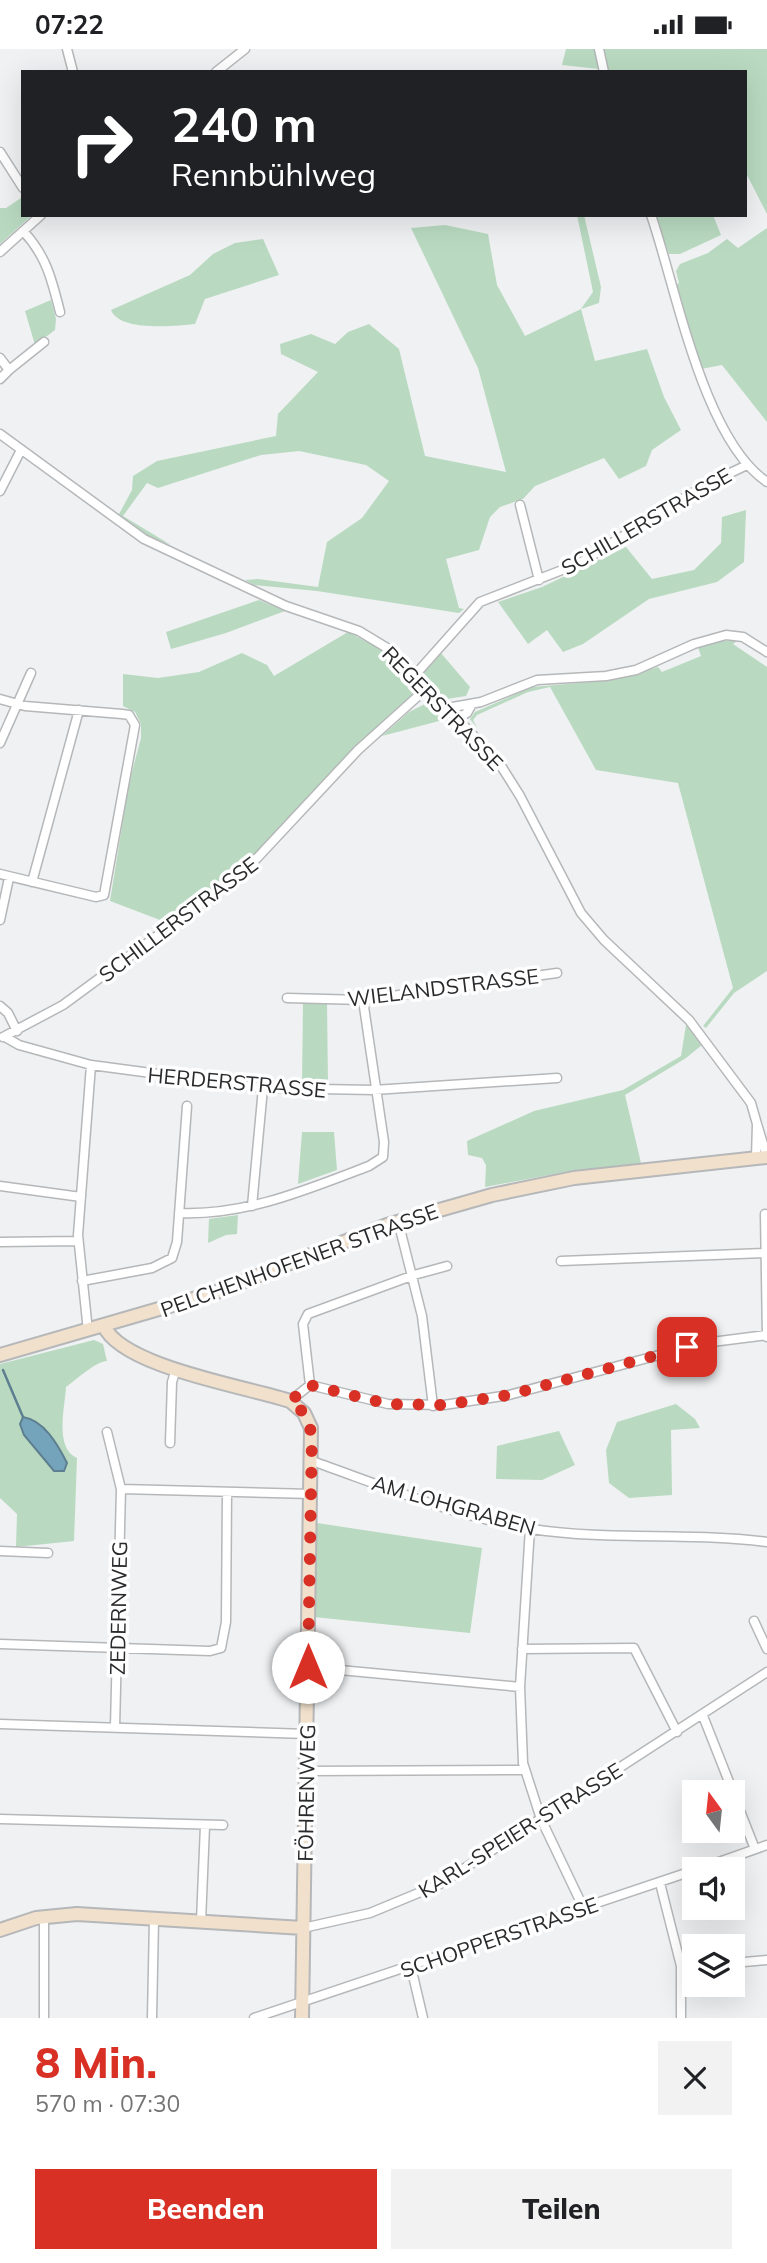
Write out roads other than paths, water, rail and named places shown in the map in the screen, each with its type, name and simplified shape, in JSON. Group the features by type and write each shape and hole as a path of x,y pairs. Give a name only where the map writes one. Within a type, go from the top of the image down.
{"street":[{"path":"67,49 72,70"},
{"path":"219,70 245,49"},
{"path":"599,49 604,70"},
{"path":"0,152 21,185"},
{"path":"0,251 39,217"},
{"path":"652,217 701,379 747,465 767,482"},
{"path":"23,231 47,264 60,312"},
{"path":"0,379 44,342"},
{"path":"0,358 9,370"},
{"name":"REGERSTRASSE","path":"0,434 144,539 286,606 373,638 392,651 489,751 511,780 581,913 701,1035 751,1103 763,1158"},
{"path":"0,491 21,450"},
{"name":"SCHILLERSTRASSE","path":"415,675 475,606 580,563 707,484 747,465"},
{"path":"520,505 539,580"},
{"path":"447,708 472,704 537,680 606,676 636,670 694,644 726,635 743,637 767,652"},
{"path":"0,743 31,673"},
{"name":"SCHILLERSTRASSE","path":"3,1037 62,1005 255,863 358,750 427,688"},
{"path":"0,699 18,705 129,715 135,725 106,892 101,897 0,874"},
{"path":"457,718 467,713 472,704"},
{"path":"32,882 79,710"},
{"path":"0,920 9,878"},
{"name":"WIELANDSTRASSE","path":"287,998 363,999 557,973"},
{"path":"179,1213 214,1213 252,1206 380,1161 385,1150 374,1090 363,999"},
{"path":"0,1006 8,1013 17,1031"},
{"name":"HERDERSTRASSE","path":"3,1037 19,1045 91,1065 263,1088 374,1090 557,1078"},
{"path":"88,1331 78,1241 91,1065"},
{"path":"252,1206 263,1088"},
{"path":"82,1281 167,1263 177,1249 187,1107"},
{"name":"PELCHENHOFENER STRASSE","path":"0,1355 233,1286 398,1221 555,1181 763,1158"},
{"path":"0,1186 81,1196"},
{"path":"310,1385 388,1404 433,1406 509,1395 712,1341 767,1336 765,1214"},
{"path":"398,1221 414,1275 433,1406"},
{"path":"0,1242 43,1244 78,1241"},
{"path":"561,1261 767,1253"},
{"path":"310,1385 304,1334 305,1317 325,1306 447,1266"},
{"path":"104,1326 117,1343 176,1369 290,1401 310,1385"},
{"path":"170,1443 172,1382 176,1369"},
{"name":"FÖHRENWEG","path":"290,1401 309,1421 312,1461 302,2018"},
{"name":"ZEDERNWEG","path":"107,1432 121,1489 116,1727"},
{"name":"AM LOHGRABEN","path":"312,1461 405,1493 530,1528 588,1535 720,1537 767,1542"},
{"path":"121,1489 311,1494"},
{"path":"0,1644 210,1651 224,1646 227,1493"},
{"path":"530,1528 520,1687 524,1770 541,1819 584,1909"},
{"path":"0,1551 48,1553"},
{"path":"754,1621 767,1649"},
{"path":"522,1649 634,1648 677,1732"},
{"path":"308,1667 520,1687"},
{"name":"KARL-SPEIER-STRASSE","path":"0,1930 44,1917 77,1914 303,1928 370,1913 416,1895 541,1819 767,1672"},
{"path":"703,1716 728,1780"},
{"path":"0,1724 307,1734"},
{"path":"307,1771 524,1770"},
{"path":"0,1819 223,1825"},
{"path":"201,1921 205,1825"},
{"path":"746,1826 755,1849"},
{"name":"SCHOPPERSTRASSE","path":"733,1857 767,1845"},
{"name":"SCHOPPERSTRASSE","path":"254,2018 682,1875"},
{"path":"660,1883 681,1966 681,2018"},
{"path":"44,1917 44,2018"},
{"path":"152,2018 154,1919"},
{"path":"745,1962 767,1960"},
{"path":"411,1967 423,2018"}],"water":[{"path":"23,1417 31,1419 50,1434 67,1463 64,1471 54,1471 24,1435 20,1424"}],"waterway":[{"path":"3,1370 23,1417"}]}
